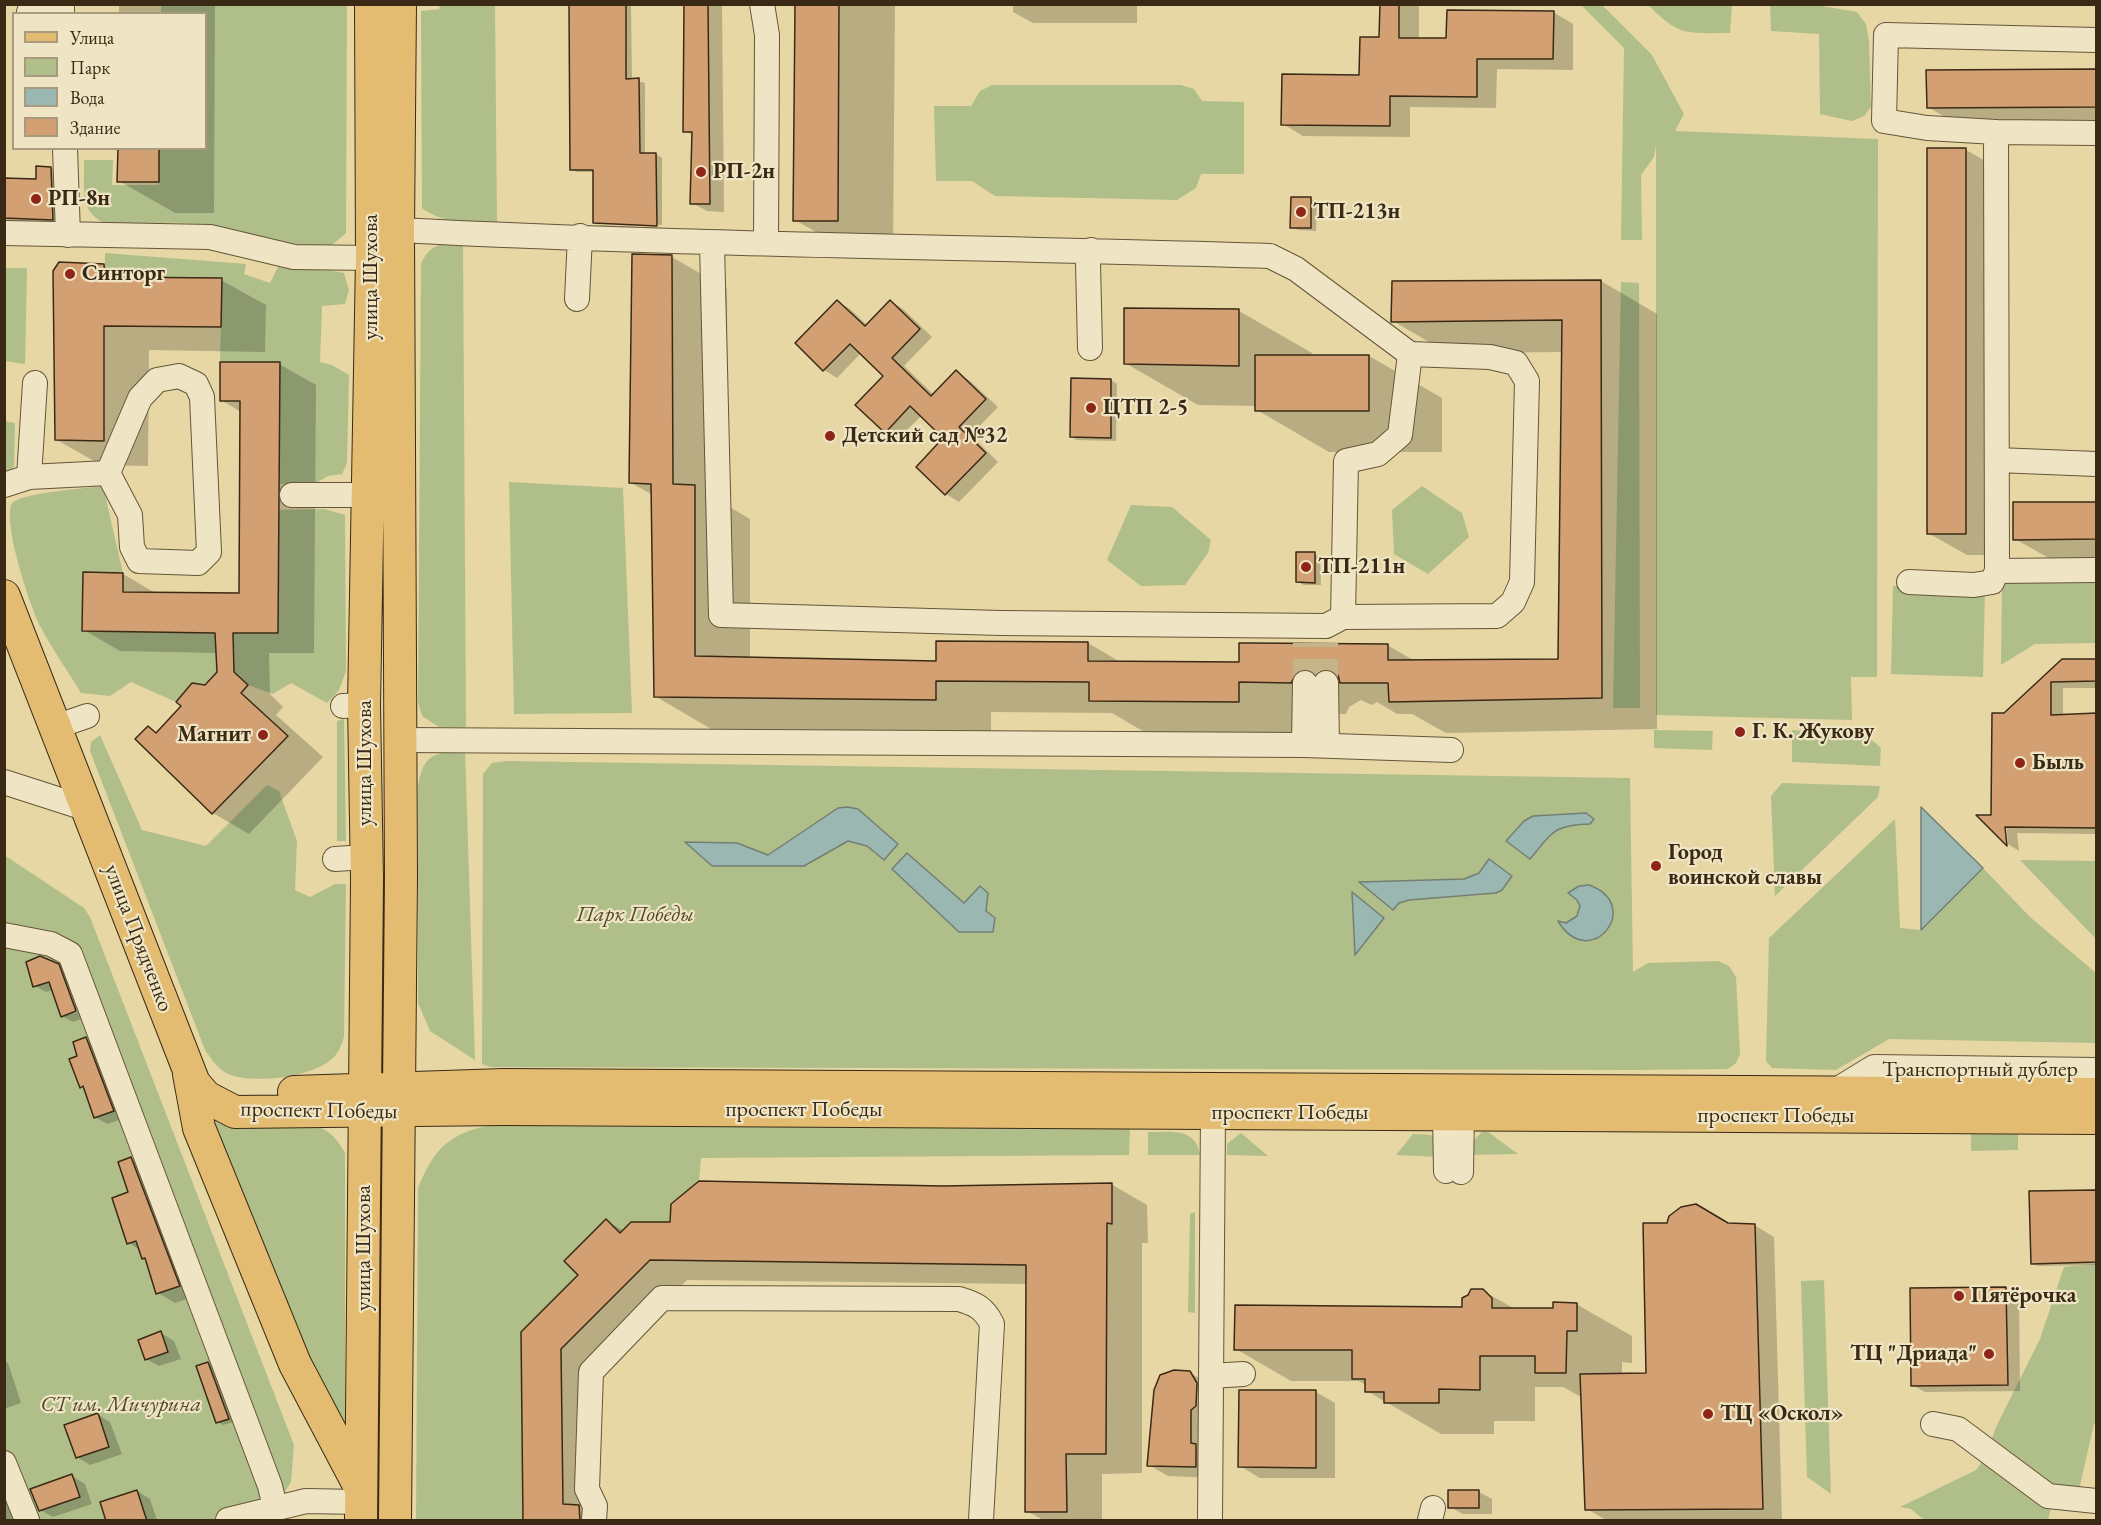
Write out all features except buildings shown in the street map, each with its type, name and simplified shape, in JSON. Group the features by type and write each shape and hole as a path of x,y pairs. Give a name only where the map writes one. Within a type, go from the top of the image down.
{"main road":[{"name":"улица Шухова","path":"361,1504 366,857 353,706 369,495 372,258 371,4"},
{"name":"улица Шухова","path":"395,1513 400,1100 398,230 400,4"},
{"path":"372,258 398,230"},
{"name":"улица Прядченко","path":"4,596 188,1068"},
{"path":"188,1068 200,1128 295,1364 361,1504 395,1513"},
{"name":"проспект Победы","path":"188,1068 194,1083 206,1097 235,1112 365,1100 400,1100 516,1109 2097,1118"},
{"name":"проспект Победы","path":"400,1100 528,1085 2097,1094"}],"street":[{"path":"762,4 767,35 766,243"},
{"path":"2097,40 1886,35 1884,121 1927,128 1996,132 2097,133"},
{"path":"1909,582 1974,585 1992,582 1997,572 1996,132"},
{"path":"65,150 68,235"},
{"path":"398,230 580,236 712,244 766,243 843,255 1091,250 1270,256 1296,269 1410,354 1490,357 1516,363 1527,381 1522,582 1513,602 1497,616 1321,631 721,615 712,244"},
{"path":"4,233 210,237 294,257 372,258"},
{"path":"577,299 580,236"},
{"path":"1090,348 1088,262 1091,250"},
{"path":"1321,631 1346,461 1378,454 1400,435 1410,354"},
{"path":"179,376 196,384 202,397 209,552 198,563 140,561 132,547 130,515 108,474 140,398 157,380 179,376"},
{"path":"29,477 35,382"},
{"path":"1997,460 2097,464"},
{"path":"4,486 29,477 108,474"},
{"path":"292,495 369,495"},
{"path":"1997,572 2097,570"},
{"path":"1315,683 1315,745"},
{"path":"55,727 87,716"},
{"path":"400,740 1315,745 1450,750"},
{"path":"4,782 88,809"},
{"path":"335,859 366,857"},
{"path":"4,935 51,944 70,954 270,1486 274,1507"},
{"name":"Транспортный дублер","path":"1833,1092 1874,1067 2097,1070"},
{"path":"1210,1521 1211,1376 1202,1344 1203,1180 1213,1112"},
{"path":"1454,1114 1454,1171"},
{"path":"594,1521 595,1506 587,1489 591,1372 662,1298 959,1299 977,1304 987,1314 992,1324 981,1521"},
{"path":"1211,1376 1243,1374"},
{"path":"1933,1424 1958,1429 2048,1496 2097,1501"},
{"path":"4,1463 27,1521"},
{"path":"228,1521 274,1507 306,1501 361,1504"}],"green space":[{"path":"161,5 347,5 346,233 326,250 281,244 206,225 104,223 90,212 84,188 84,160 113,160 112,185 159,185 159,150 207,150 207,12 161,12"},
{"path":"440,5 495,5 497,223 467,223 449,220 431,214 422,208 421,11 439,9"},
{"path":"1581,5 1602,5 1652,55 1684,114 1675,131 1878,139 1877,677 1851,677 1852,720 1656,715 1656,145 1654,157 1641,175 1642,240 1621,240 1624,48"},
{"path":"1648,5 1732,5 1730,33 1684,31 1668,23"},
{"path":"1770,5 1822,6 1857,12 1866,24 1869,41 1871,107 1864,116 1852,121 1820,114 1819,34 1771,31"},
{"path":"992,85 1181,85 1194,89 1202,101 1244,102 1244,174 1201,174 1196,188 1177,200 995,196 972,181 936,181 934,106 971,106 980,91"},
{"path":"463,242 466,727 439,727 422,716 418,702 421,264 433,248"},
{"path":"105,253 246,264 244,274 270,283 281,261 344,273 349,290 345,304 322,306 320,362 332,365 349,375 347,463 342,474 328,476 313,485 280,484 280,363 220,362 222,278 105,277"},
{"path":"5,268 27,268 25,364 5,361"},
{"path":"1621,282 1639,283 1640,708 1613,708"},
{"path":"4,421 15,423 14,467 4,475"},
{"path":"509,482 623,488 632,713 514,714"},
{"path":"103,486 123,573 83,573 83,631 215,633 217,672 205,685 191,684 176,702 131,682 110,696 81,693 35,616 13,542 10,511 13,502 43,493"},
{"path":"1422,486 1462,513 1469,537 1428,574 1394,554 1392,510"},
{"path":"1131,505 1172,507 1211,540 1208,553 1185,585 1141,586 1107,560"},
{"path":"325,509 345,515 346,671 339,690 327,703 291,683 273,694 248,685 234,672 233,646 221,633 278,633 279,510"},
{"path":"2096,579 2096,643 2035,644 2001,665 2002,581"},
{"path":"1893,586 1985,591 1983,677 1891,674"},
{"path":"344,719 346,841 337,841 337,721"},
{"path":"1654,730 1713,731 1712,750 1654,748"},
{"path":"1792,730 1865,734 1881,748 1880,766 1792,762"},
{"path":"100,735 142,830 206,846 267,785 279,791 297,841 295,890 310,897 335,884 346,884 344,1037 336,1055 325,1064 313,1070 285,1077 242,1078 223,1071 205,1050 90,751 91,742"},
{"path":"465,750 475,1060 430,1031 418,1003 418,786 420,775 427,761 432,757"},
{"name":"Парк Победы","path":"507,761 1630,778 1633,972 1648,963 1718,961 1729,966 1736,977 1740,1054 1736,1063 1728,1069 1635,1070 490,1067 482,1064 483,774 492,763"},
{"path":"1782,783 1880,786 1878,797 1775,896 1771,796"},
{"path":"1895,819 1900,928 1921,930 1983,868 2030,917 2096,973 2096,1043 1889,1039 1836,1070 1772,1068 1766,1061 1769,938"},
{"name":"СТ им. Мичурина","path":"4,855 84,908 90,917 294,1445 291,1482 280,1500 283,1520 5,1520"},
{"path":"2020,860 2096,861 2096,939"},
{"path":"215,1120 255,1120 314,1125 333,1136 345,1153 345,1429 307,1359 214,1127"},
{"path":"492,1125 1130,1129 1129,1155 701,1158 699,1181 671,1204 670,1222 631,1222 620,1233 606,1219 564,1261 578,1275 521,1332 523,1520 416,1520 418,1188 430,1162 445,1144 477,1128"},
{"path":"2018,1131 2018,1150 1971,1151 1971,1132"},
{"path":"1148,1132 1174,1132 1188,1135 1198,1146 1200,1155 1148,1155"},
{"path":"1482,1132 1488,1132 1518,1154 1469,1155 1471,1143"},
{"path":"1241,1133 1268,1156 1227,1155 1227,1144"},
{"path":"1413,1134 1431,1135 1437,1139 1440,1157 1396,1155"},
{"path":"1195,1212 1195,1313 1188,1312 1190,1214"},
{"path":"2096,1264 2096,1422 2079,1490 2056,1489 2048,1520 1924,1520 1911,1509 1900,1507 1976,1470 1986,1456 1996,1427 2040,1339 2064,1267"},
{"path":"1824,1280 1831,1494 1807,1477 1801,1281"}],"water":[{"path":"1921,807 1983,868 1921,930"},
{"path":"838,808 858,809 898,844 884,860 867,846 848,841 804,866 712,866 685,842 737,843 768,855"},
{"path":"1586,813 1594,819 1590,824 1561,828 1549,836 1530,859 1506,841 1524,821 1533,816"},
{"path":"907,853 964,903 980,886 988,893 986,911 995,918 993,932 959,932 892,869"},
{"path":"1489,859 1512,876 1502,890 1496,893 1409,900 1399,903 1393,910 1359,882 1464,879 1479,873"},
{"path":"1589,885 1605,894 1612,907 1612,919 1606,930 1597,938 1584,941 1571,935 1558,921 1566,923 1577,916 1580,906 1577,900 1568,893 1579,886"},
{"path":"1352,892 1384,918 1355,955"}],"tunnel":[{"path":"1305,643 1305,683"},
{"path":"1326,643 1326,683"}],"place":[{"name":"РП-2н","path":"701,172"},
{"name":"РП-8н","path":"36,199"},
{"name":"ТП-213н","path":"1301,212"},
{"name":"Синторг","path":"70,274"},
{"name":"ЦТП 2-5","path":"1091,408"},
{"name":"Детский сад №32","path":"830,436"},
{"name":"ТП-211н","path":"1306,567"},
{"name":"Г. К. Жукову","path":"1740,732"},
{"name":"Магнит","path":"263,735"},
{"name":"Быль","path":"2020,763"},
{"name":"Город воинской славы","path":"1656,866"},
{"name":"Пятёрочка","path":"1959,1296"},
{"name":"ТЦ \"Дриада\"","path":"1989,1354"},
{"name":"ТЦ «Оскол»","path":"1708,1414"}]}
